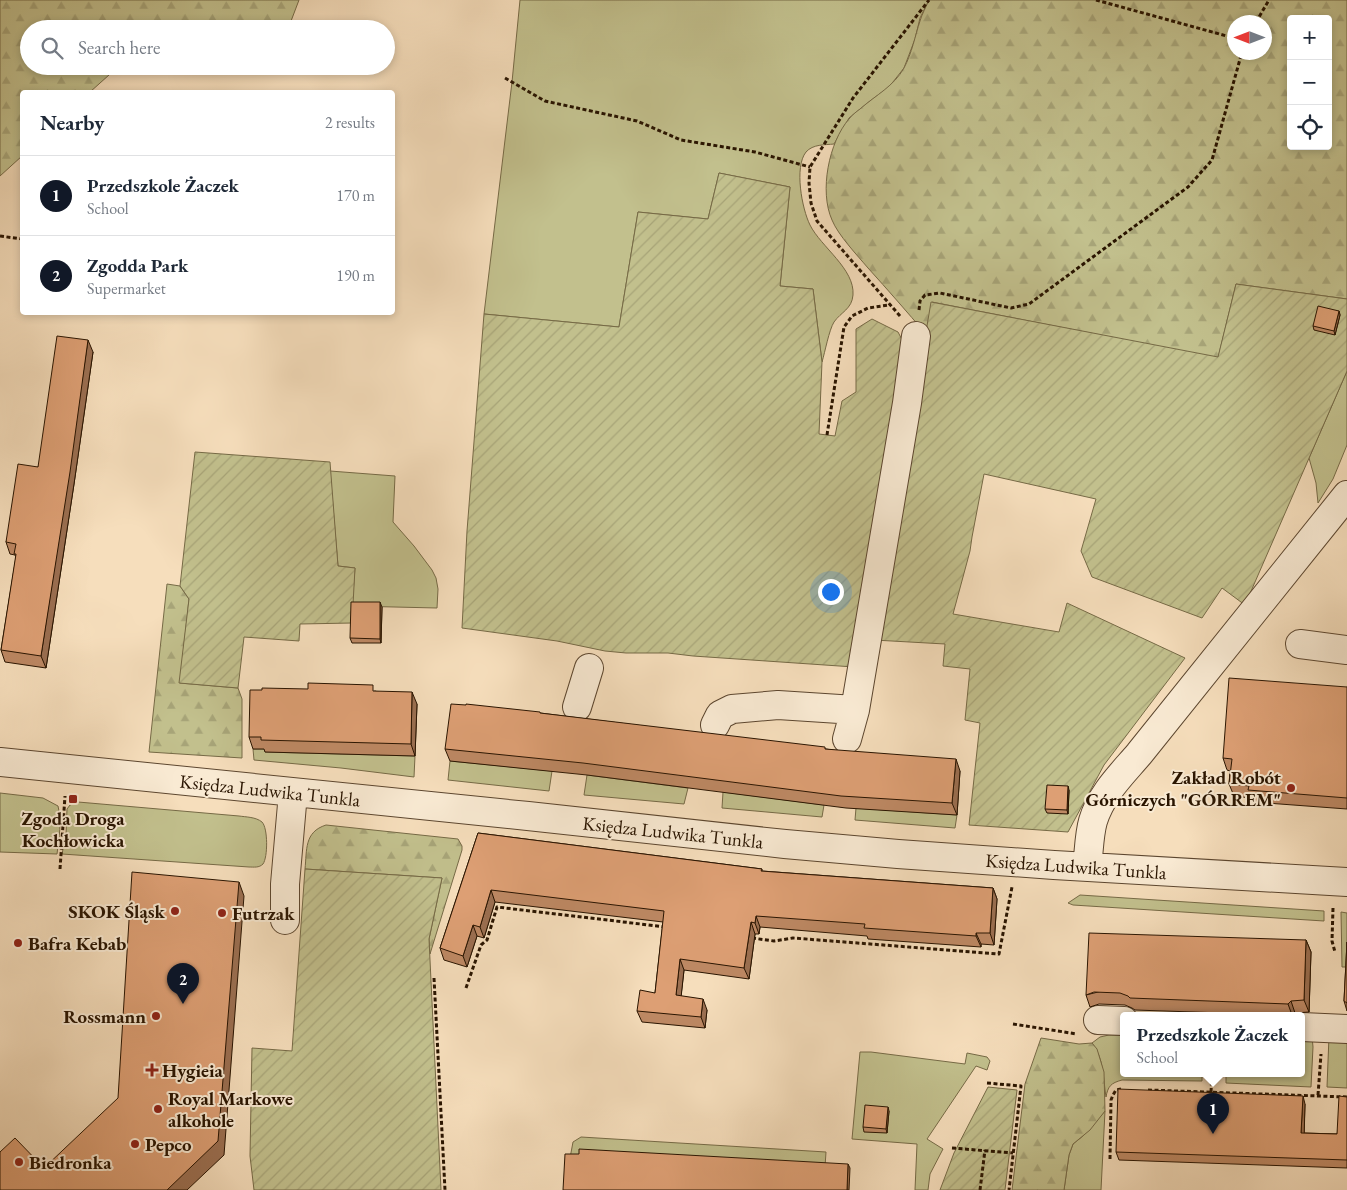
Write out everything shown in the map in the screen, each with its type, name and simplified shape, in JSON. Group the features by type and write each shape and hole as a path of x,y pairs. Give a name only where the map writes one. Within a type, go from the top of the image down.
{"street":[{"path":"847,739 855,710 907,403 916,336"},
{"path":"1087,867 1093,821 1101,802 1114,783 1140,754 1347,495"},
{"path":"1300,644 1347,650"},
{"path":"577,707 589,668"},
{"path":"715,724 720,715 732,709 778,705 855,710"},
{"name":"Księdza Ludwika Tunkla","path":"0,762 528,816 766,843 1087,867 1347,882"},
{"path":"285,920 285,884 293,793"},
{"path":"1305,1027 1347,1029"}],"path":[{"path":"916,336 817,221 811,203 809,184 810,166 853,98 929,0"},
{"path":"1096,0 1227,36"},
{"path":"1260,15 1269,0"},
{"path":"916,336 920,301 925,295 940,294 1011,308 1028,304 1188,187 1212,160 1240,60"},
{"path":"505,78 545,101 637,121 681,140 755,152 810,166"},
{"path":"0,236 20,239"},
{"path":"826,435 844,327 852,316 868,308 890,305"},
{"path":"60,869 66,796"},
{"path":"748,938 774,941 793,938 999,954 1012,887"},
{"path":"466,988 480,945 487,940 497,907 670,928"},
{"path":"1333,912 1332,941 1335,952"},
{"path":"434,978 445,1190"},
{"path":"1013,1024 1100,1025"},
{"path":"1318,1096 1322,1051"},
{"path":"1211,1092 1212,1077"},
{"path":"987,1083 1021,1086 1009,1190"},
{"path":"1110,1160 1111,1100 1116,1090 1121,1089"},
{"path":"1141,1090 1347,1097"},
{"path":"952,1148 1013,1153"},
{"path":"980,1190 984,1150"}],"green space":[{"path":"0,0 299,0 291,20 20,20 20,75 109,75 92,90 20,90 20,158 0,176"},
{"path":"520,0 929,0 920,18 915,39 904,68 889,87 849,118 834,144 819,145 809,149 802,159 800,177 802,199 807,218 815,233 849,276 853,295 851,304 832,326 822,362 813,289 780,286 790,187 719,173 708,219 638,212 619,327 484,314"},
{"path":"929,0 1347,0 1347,299 1236,284 1218,358 932,302 926,334 853,251 839,232 832,220 826,195 828,167 836,140 849,119 890,85 900,74 909,56"},
{"path":"719,173 790,187 780,286 813,289 822,362 819,434 835,436 842,401 856,392 856,329 872,319 898,332 908,351 854,667 668,653 605,651 557,641 462,628 467,531 484,314 619,327 638,212 708,219"},
{"path":"1236,284 1347,299 1347,371 1245,605 1222,588 1202,618 1092,577 1081,551 1096,499 984,474 970,551 953,614 1059,632 1067,603 1185,658 1104,765 1068,832 969,825 980,723 965,720 970,669 943,666 945,644 874,640 931,302 1218,357"},
{"path":"1347,371 1347,445 1333,479 1318,503 1316,483 1309,458"},
{"path":"195,452 330,462 338,566 355,568 352,623 300,624 299,641 244,637 238,688 179,683 189,599 180,586"},
{"path":"330,471 395,476 393,522 432,570 438,589 437,608 352,606 355,568 338,566"},
{"path":"167,584 180,586 189,599 180,683 238,688 242,699 242,758 149,752"},
{"path":"253,749 265,749 265,752 415,756 414,777 254,760"},
{"path":"450,761 552,771 549,791 448,780"},
{"path":"587,775 688,788 684,804 584,795"},
{"path":"723,792 824,805 822,817 722,808"},
{"path":"0,793 43,798 58,806 60,824 57,854 0,852"},
{"path":"78,802 254,818 260,820 264,825 266,836 265,860 260,866 249,867 62,854 66,835 67,809 70,805"},
{"path":"856,808 957,815 955,828 855,820"},
{"path":"326,825 458,839 462,850 430,954 429,939 442,878 305,869 310,837 319,828"},
{"path":"305,869 442,878 429,939 441,1190 254,1190 250,1156 252,1048 292,1051"},
{"path":"1080,895 1324,911 1324,921 1073,905 1068,903"},
{"path":"1341,912 1347,913 1347,967 1342,967"},
{"path":"1120,1035 1120,1077 1202,1077 1202,1081 1122,1080 1115,1082 1111,1086 1106,1097 1101,1062 1092,1043 1100,1037"},
{"path":"1305,1035 1312,1036 1311,1087 1226,1083 1226,1077 1305,1077"},
{"path":"1329,1036 1347,1037 1347,1088 1327,1087"},
{"path":"1041,1038 1079,1044 1092,1043 1097,1049 1104,1072 1105,1111 1090,1130 1073,1144 1069,1155 1064,1190 1012,1190 1025,1084"},
{"path":"860,1052 965,1064 967,1053 987,1057 990,1061 987,1070 976,1066 927,1139 943,1149 930,1174 928,1190 915,1190 917,1144 852,1139"},
{"path":"988,1087 1017,1090 1005,1190 940,1190 954,1153"},
{"path":"1105,1111 1101,1190 1064,1190 1069,1155 1073,1144 1083,1136"},
{"path":"581,1137 826,1152 825,1167 570,1158 573,1142"}],"building":[{"path":"1318,306 1339,311 1334,331 1313,326"},
{"path":"57,336 88,340 70,472 41,656 1,650 16,554 14,554 16,544 6,542 18,464 38,467"},
{"path":"351,602 380,602 380,639 350,638"},
{"path":"1229,678 1347,687 1347,798 1248,790 1249,786 1229,784 1232,759 1223,758"},
{"path":"308,683 373,685 373,691 412,692 411,744 261,740 261,737 249,737 250,690 262,690 262,688 308,689"},
{"path":"451,704 540,712 825,747 825,749 956,759 952,803 841,796 583,763 445,749"},
{"path":"1047,785 1068,786 1067,810 1045,809"},
{"path":"478,833 762,869 761,871 993,888 990,933 976,933 976,936 864,928 865,924 756,916 755,923 751,922 744,968 680,959 676,995 703,999 701,1017 637,1011 640,990 655,993 664,911 491,890 480,927 473,925 463,956 440,948"},
{"path":"132,872 239,882 218,1141 167,1190 0,1190 0,1152 15,1138 44,1168 118,1098"},
{"path":"1089,933 1306,940 1304,1000 1291,1001 1288,1004 1130,998 1120,993 1094,992 1086,995"},
{"path":"1347,942 1347,1003 1344,1001"},
{"path":"1118,1089 1303,1096 1301,1133 1337,1134 1339,1096 1347,1097 1347,1160 1116,1152"},
{"path":"865,1105 888,1107 886,1129 863,1127"},
{"path":"579,1149 848,1164 847,1190 563,1190 565,1154 579,1154"}],"place":[{"name":"Zakład Robót Górniczych \"GÓRREM\"","path":"1291,788"},
{"name":"Zgoda Droga Kochłowicka","path":"73,799"},
{"name":"SKOK Śląsk","path":"175,911"},
{"name":"Futrzak","path":"222,913"},
{"name":"Bafra Kebab","path":"18,943"},
{"name":"Zgodda Park","path":"183,1004"},
{"name":"Rossmann","path":"156,1016"},
{"name":"Hygieia","path":"152,1070"},
{"name":"Royal Markowe alkohole","path":"158,1109"},
{"name":"Przedszkole Żaczek","path":"1213,1134"},
{"name":"Pepco","path":"135,1144"},
{"name":"Biedronka","path":"19,1162"}]}
